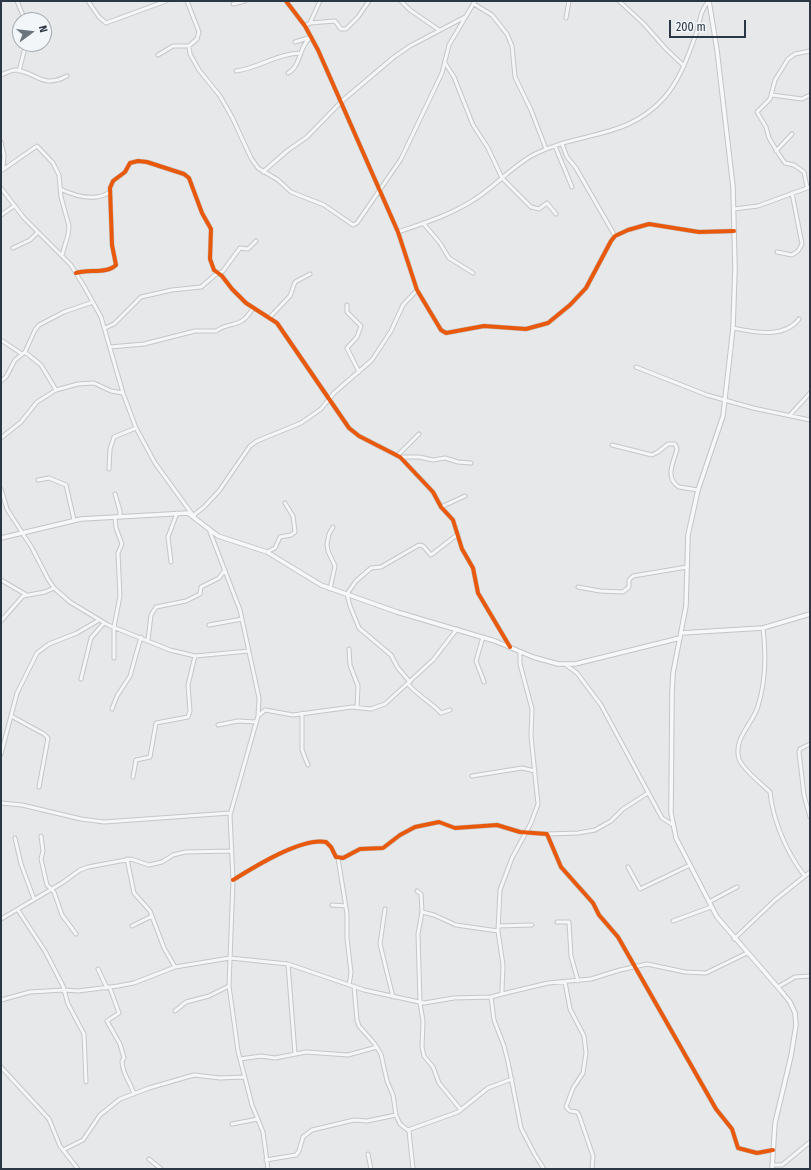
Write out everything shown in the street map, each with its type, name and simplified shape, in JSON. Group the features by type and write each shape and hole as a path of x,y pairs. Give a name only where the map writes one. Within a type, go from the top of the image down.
{"main road":[{"path":"709,1 732,171 734,210 733,328 726,401 718,434 698,490 688,535 686,606 673,673 673,825 676,838 711,907 734,939 790,1002 795,1013 796,1025 792,1050 776,1113 772,1167"},
{"path":"1,538 24,534 74,520 178,513 193,516 210,532 267,552 309,580 330,589 483,637 533,657 566,665 575,664 680,636 763,628 810,614"}],"street":[{"path":"17,1 22,12"},
{"path":"88,1 99,17 106,23 166,1"},
{"path":"158,55 173,46 189,46 199,35 187,1"},
{"path":"233,4 245,1"},
{"path":"286,1 305,26 309,38 342,101 398,232 417,290 434,322 440,330 446,333 484,326 512,329 538,326 548,323 556,318 586,288 611,241 616,236 628,230 649,224 699,232 734,231"},
{"path":"310,23 320,1"},
{"path":"305,26 310,23 335,21 342,29 346,29 358,17 369,1"},
{"path":"401,1 410,10 438,30"},
{"path":"566,18 569,1"},
{"path":"619,1 644,24 665,48 684,66"},
{"path":"398,232 447,215 474,200 534,155 546,149 612,132 648,112 665,97 684,66 698,27 702,10 709,1"},
{"path":"189,46 190,54 199,70 220,96 232,117 251,158 263,172 275,178 291,192 324,205 353,225 357,223 401,159 431,98 445,63 449,45 474,2 492,15 508,34 512,46 515,77 531,110 546,149"},
{"path":"263,172 287,151 308,136 342,101 394,57 438,30 467,16"},
{"path":"295,42 309,38"},
{"path":"288,73 295,68 300,53 309,38"},
{"path":"734,210 758,206 809,187 804,172 794,165 785,162 776,151 769,138 766,127 757,114 758,110 764,107 772,95 775,80 788,59 795,54 810,51"},
{"path":"20,71 24,52"},
{"path":"236,71 256,67 270,59 300,53"},
{"path":"445,63 454,77 473,125 488,148 502,178 531,207 539,209 547,203 556,214"},
{"path":"1,75 12,70 20,71 46,81 58,80 67,76"},
{"path":"772,95 802,99 810,95"},
{"path":"776,151 792,134"},
{"path":"1,142 4,156 2,169"},
{"path":"562,144 567,157 576,168 586,188 616,236"},
{"path":"2,169 29,150 39,146 58,171 61,197 69,226 62,255"},
{"path":"556,146 572,187"},
{"path":"76,273 85,270 95,271 114,267 116,265 112,245 110,192 113,181 133,162 147,162 186,175 191,182 202,213 211,229 210,263 214,270 222,276 232,289 253,308 280,326 354,432 399,456 430,488 441,507 453,520 462,549 473,568 478,594 510,647"},
{"path":"1,188 14,206 38,233 62,255 76,273 93,302 105,328 123,393 136,428 156,463 193,516 219,491 250,446 258,441 301,423 321,408 329,398 359,372 377,353 391,331 403,305 417,290"},
{"path":"60,189 81,197 106,194 110,192"},
{"path":"61,197 66,192"},
{"path":"777,252 792,255 798,251 802,244 792,193"},
{"path":"106,194 110,196"},
{"path":"1,215 14,206"},
{"path":"423,223 440,243 449,258 473,273"},
{"path":"13,248 30,240 38,233"},
{"path":"105,328 114,324 138,298 172,290 197,288 223,272 232,262 240,248 248,249 256,241"},
{"path":"269,318 290,296 295,282 310,274"},
{"path":"1,381 6,377 15,360 23,353 34,330 39,325 64,312 93,302"},
{"path":"347,305 347,312 361,326 357,337 347,348 359,372"},
{"path":"110,347 144,344 195,331 216,331 221,327 240,323 253,308"},
{"path":"733,328 748,331 780,332 792,326 799,319"},
{"path":"1,340 41,365 56,390"},
{"path":"636,367 707,396 753,408 810,420"},
{"path":"1,438 21,422 31,407 56,390 78,384 94,383 111,391 123,393"},
{"path":"790,415 810,393"},
{"path":"109,469 110,449 114,437 136,428"},
{"path":"399,456 419,434"},
{"path":"612,444 652,454 658,452 668,444 675,444 677,449 671,465 672,479 679,487 698,490"},
{"path":"399,456 419,457 433,460 445,458 458,462 471,463"},
{"path":"38,480 49,478 66,485 74,520"},
{"path":"1,489 7,509 24,534 54,588 70,602 104,623 170,650 195,656 249,651"},
{"path":"114,658 114,627 120,596 118,553 122,544 116,528 117,517 120,511 116,494"},
{"path":"441,507 465,496"},
{"path":"267,552 275,548 280,537 291,535 295,532 294,519 286,503"},
{"path":"171,562 168,537 178,513"},
{"path":"330,589 335,566 328,551 327,544 329,534 334,528"},
{"path":"210,532 242,619 258,692 258,716 230,813 233,880 229,986 240,1059 244,1077 264,1139 268,1169"},
{"path":"450,710 442,713 420,694 413,690 398,668 392,655 359,628 347,594 356,581 371,568 381,567 419,545 423,546 431,555 458,534"},
{"path":"578,587 600,591 623,592 629,587 629,580 633,576 688,567"},
{"path":"148,640 151,612 156,607 194,599 200,594 201,587 219,578 225,570"},
{"path":"1,580 27,595"},
{"path":"1,621 21,598 27,595 45,592 54,588"},
{"path":"209,625 242,619"},
{"path":"1,754 17,693 37,653 49,644 77,633 99,620"},
{"path":"81,679 91,638 104,623"},
{"path":"763,628 764,670 759,705 742,736 738,755 743,766 770,792 771,804 787,847 804,875"},
{"path":"258,716 265,710 289,715 357,708 371,709 386,704 444,648 457,629"},
{"path":"112,709 117,696 130,676 141,637"},
{"path":"483,637 476,661 484,682"},
{"path":"349,649 350,665 358,686 357,708"},
{"path":"502,994 503,965 498,926 499,901 503,880 515,850 527,831 538,806 531,736 532,710 520,664 520,652"},
{"path":"133,777 136,760 150,757 156,723 188,718 190,711 188,685 195,656"},
{"path":"566,665 577,673 601,706 662,818 673,825"},
{"path":"302,713 302,750 308,765"},
{"path":"11,716 44,734 48,738 38,787"},
{"path":"218,725 238,721 256,722"},
{"path":"810,744 799,750 804,795 810,817"},
{"path":"472,776 522,768 535,771"},
{"path":"338,858 343,858 360,850 383,848 400,835 424,824 442,822 460,828 497,825 520,832 527,831 547,834 578,833 596,830 611,821 623,810 648,792"},
{"path":"1,803 22,805 104,822 230,813"},
{"path":"547,834 561,867 615,933 657,1003 682,1051 716,1109 732,1129 738,1148 757,1153 773,1150"},
{"path":"40,836 43,851 41,859 47,885 54,892 62,915 76,934"},
{"path":"16,838 21,864 34,899"},
{"path":"233,880 261,863 294,848 315,841 321,841 329,844 338,858 337,862 346,906 348,946 352,973 350,985"},
{"path":"1,919 52,890 80,870 127,859 138,860 149,866 162,862 173,855 185,852 232,851"},
{"path":"127,859 134,893 146,906 152,916 164,948 175,967"},
{"path":"628,867 641,888 690,865"},
{"path":"734,939 771,904 804,875 810,872"},
{"path":"708,902 737,887"},
{"path":"417,891 421,894 422,912 418,934 420,1002 423,1021 422,1047 424,1056 433,1067 439,1083 461,1110"},
{"path":"332,905 346,906"},
{"path":"673,921 711,907"},
{"path":"385,909 380,944 393,997"},
{"path":"18,910 46,951 64,990 68,1004 84,1034 86,1082"},
{"path":"422,912 434,915 456,925 498,931"},
{"path":"132,926 152,916"},
{"path":"557,922 569,922 570,948 578,981"},
{"path":"498,926 532,925"},
{"path":"1,1000 30,992 64,990 78,991 109,988 134,982 175,967 230,958 288,964 350,985 393,997 427,1003 454,998 491,997 531,986 591,979 634,966 653,964 685,972 706,973 747,953"},
{"path":"288,964 295,1054"},
{"path":"98,969 109,988 120,1013 108,1021 120,1044 124,1058 122,1060 122,1071 130,1081 134,1094"},
{"path":"778,987 795,977 810,976"},
{"path":"565,982 570,1009 584,1036 586,1053 583,1073 573,1088 566,1107 570,1111 577,1112 579,1115 593,1156 592,1169"},
{"path":"175,1011 186,1002 209,996 229,986"},
{"path":"354,986 357,1020 359,1026 377,1047 387,1081 393,1095 396,1115 400,1124 408,1130 413,1169"},
{"path":"491,997 494,1020 504,1046 521,1128 544,1169"},
{"path":"240,1059 261,1056 275,1058 314,1052 352,1054 377,1047"},
{"path":"1,1067 49,1119 63,1150 78,1169"},
{"path":"63,1150 83,1140 92,1129 96,1119 106,1109 120,1099 149,1088 194,1075 220,1078 244,1077"},
{"path":"408,1130 461,1110 488,1088 512,1079"},
{"path":"266,1160 296,1155 299,1151 303,1137 312,1130 354,1120 367,1121 396,1115"},
{"path":"232,1124 258,1119"},
{"path":"772,1167 783,1164 810,1142"},
{"path":"368,1154 371,1169"},
{"path":"149,1159 161,1169"}],"cycle path":[{"path":"286,1 305,26 318,50 398,232 417,290 441,330 446,333 484,326 526,329 548,323 570,305 586,288 611,241 615,236 628,230 649,224 699,232 734,231"},
{"path":"76,273 103,270 112,268 116,265 112,245 110,188 113,181 125,172 130,163 138,161 147,162 184,174 189,178 202,213 211,229 210,259 214,270 222,276 246,303 277,323 349,428 359,436 400,457 433,492 441,507 453,520 462,549 473,568 478,593 510,647"},
{"path":"233,880 278,854 304,844 326,842 331,847 336,857 343,858 360,849 383,848 400,835 415,827 439,822 455,828 497,825 520,832 547,834 561,867 593,903 599,915 618,937 716,1109 732,1129 738,1148 757,1153 773,1150"}]}
